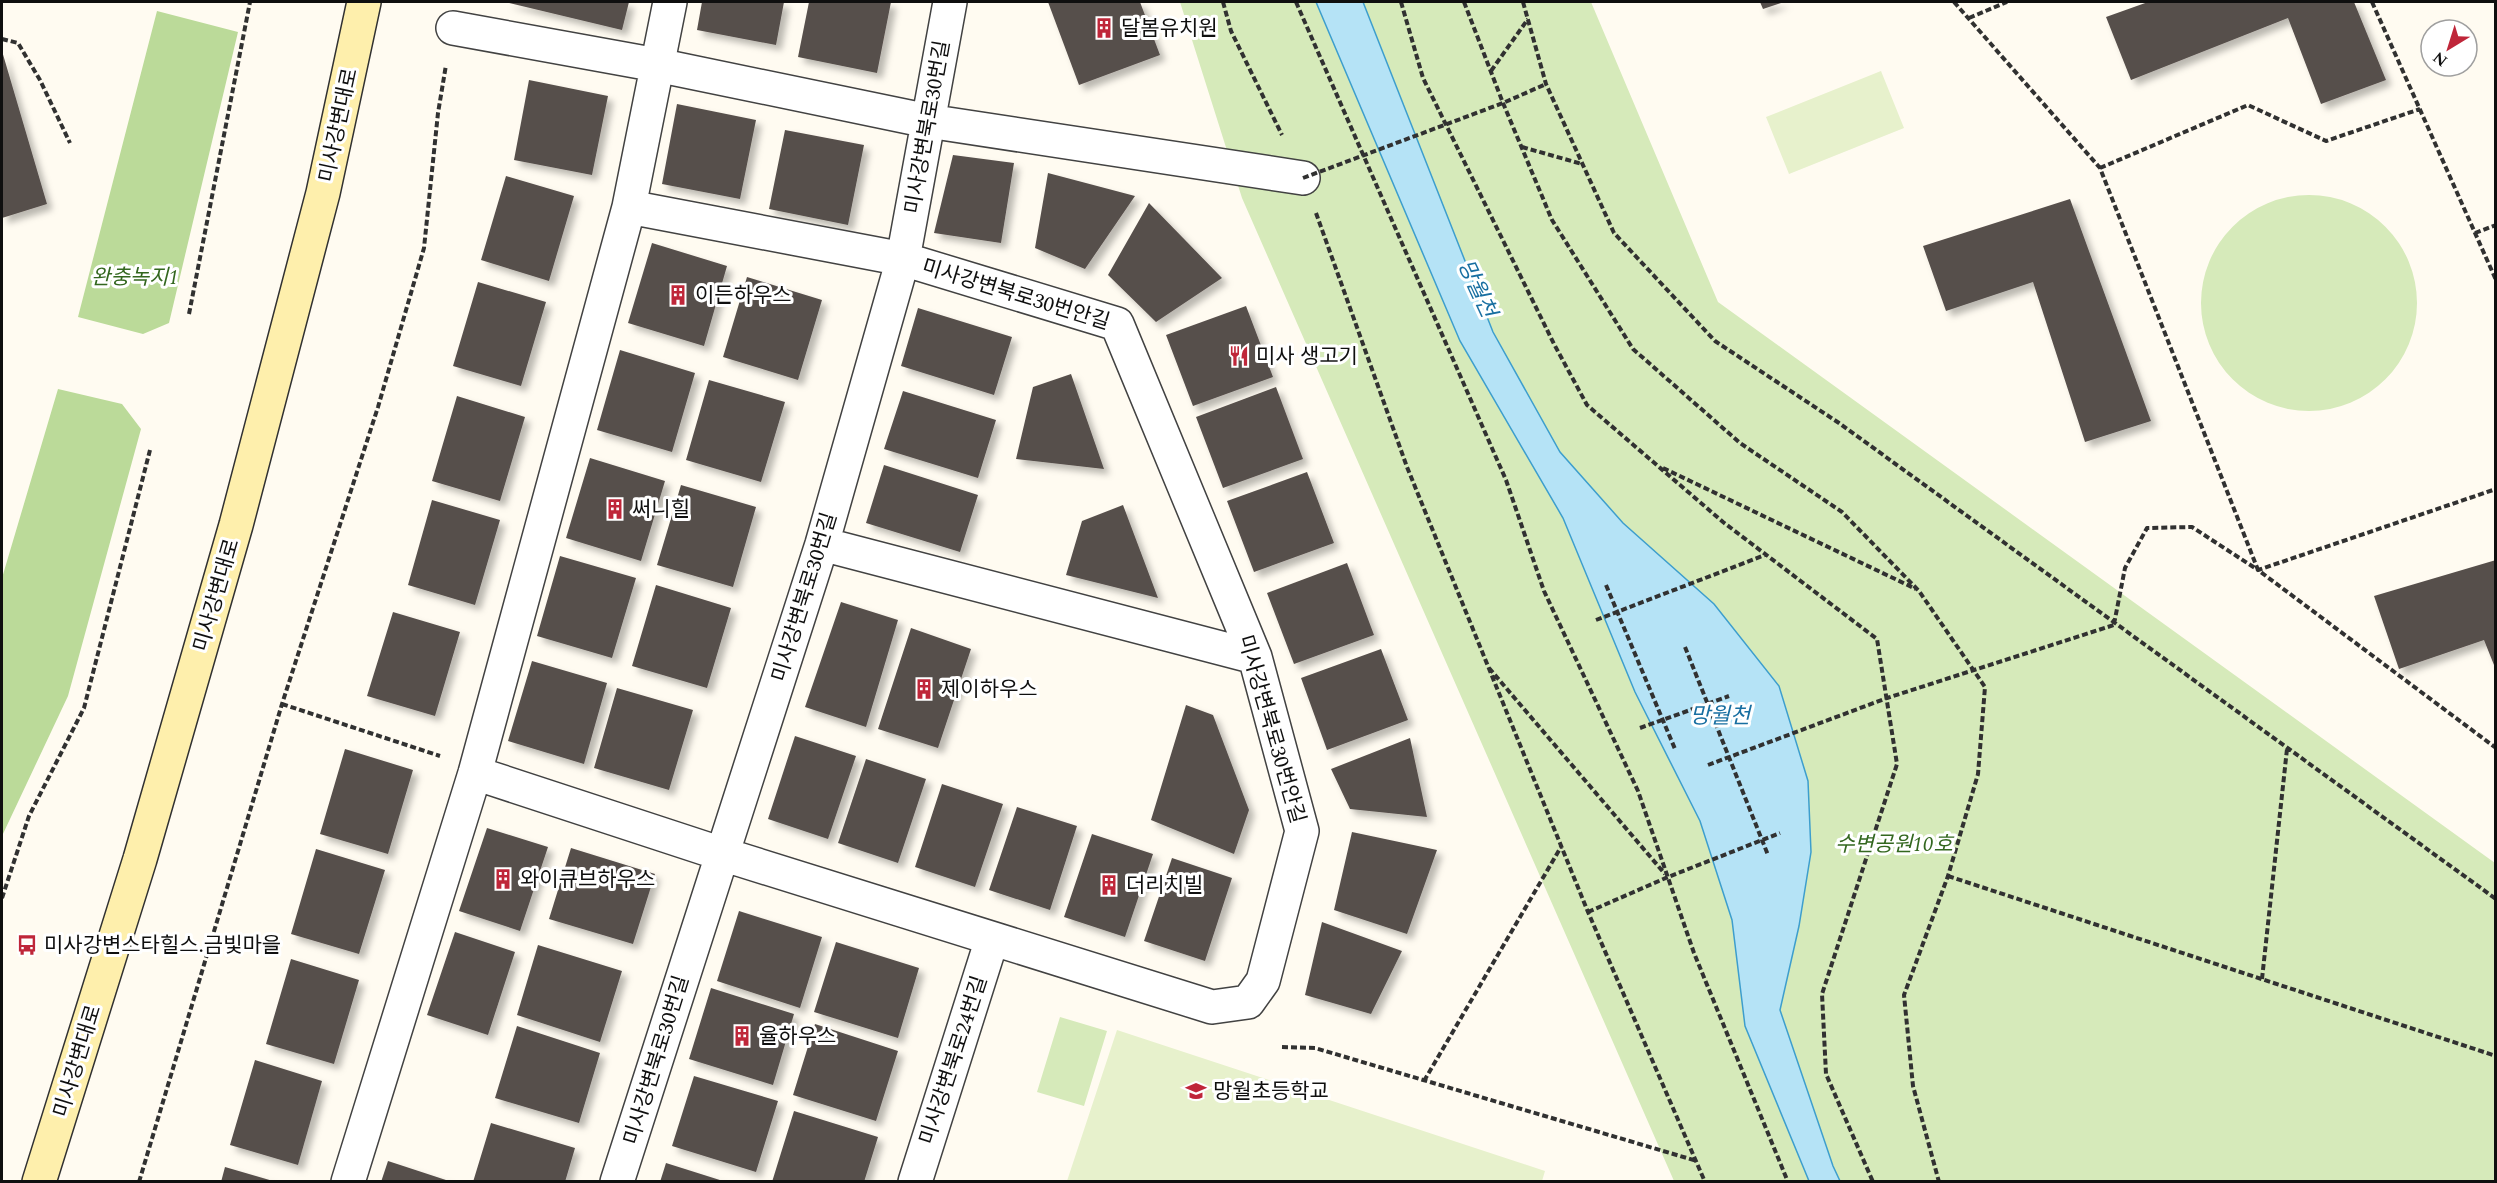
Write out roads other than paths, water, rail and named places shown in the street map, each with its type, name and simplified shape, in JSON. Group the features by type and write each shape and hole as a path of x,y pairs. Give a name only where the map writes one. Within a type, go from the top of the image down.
{"main road":[{"name":"미사강변대로","path":"39,1182 140,859 236,525 323,193 364,2"}],"street":[{"path":"348,1182 462,766 629,207 670,2"},
{"name":"미사강변북로30번길","path":"617,1182 822,544 903,259 950,2"},
{"path":"453,28 657,65 928,121 1301,173"},
{"path":"629,207 903,259"},
{"name":"미사강변북로30번안길","path":"462,766 722,854 1212,1007 1248,1002 1263,981 1302,831 1255,657 1118,324 903,259"},
{"path":"822,544 1255,657"},
{"name":"미사강변북로24번길","path":"915,1182 992,939"}],"water":[{"name":"망월천","path":"1316,2 1363,2 1493,332 1560,452 1623,523 1714,604 1779,686 1808,781 1811,852 1799,926 1780,1010 1840,1181 1809,1181 1745,1026 1732,920 1700,821 1635,692 1563,518 1460,341"}],"place":[{"name":"달봄유치원","path":"1104,28"},
{"name":"이든하우스","path":"678,295"},
{"name":"미사 생고기","path":"1239,356"},
{"name":"써니힐","path":"615,509"},
{"name":"제이하우스","path":"924,689"},
{"name":"와이큐브하우스","path":"503,879"},
{"name":"더리치빌","path":"1109,885"},
{"name":"미사강변스타힐스.금빛마을","path":"27,945"},
{"name":"율하우스","path":"742,1036"},
{"name":"망월초등학교","path":"1196,1091"}],"park label":[{"name":"완충녹지1","path":"135,277"},
{"name":"수변공원10호","path":"1894,844"}]}
